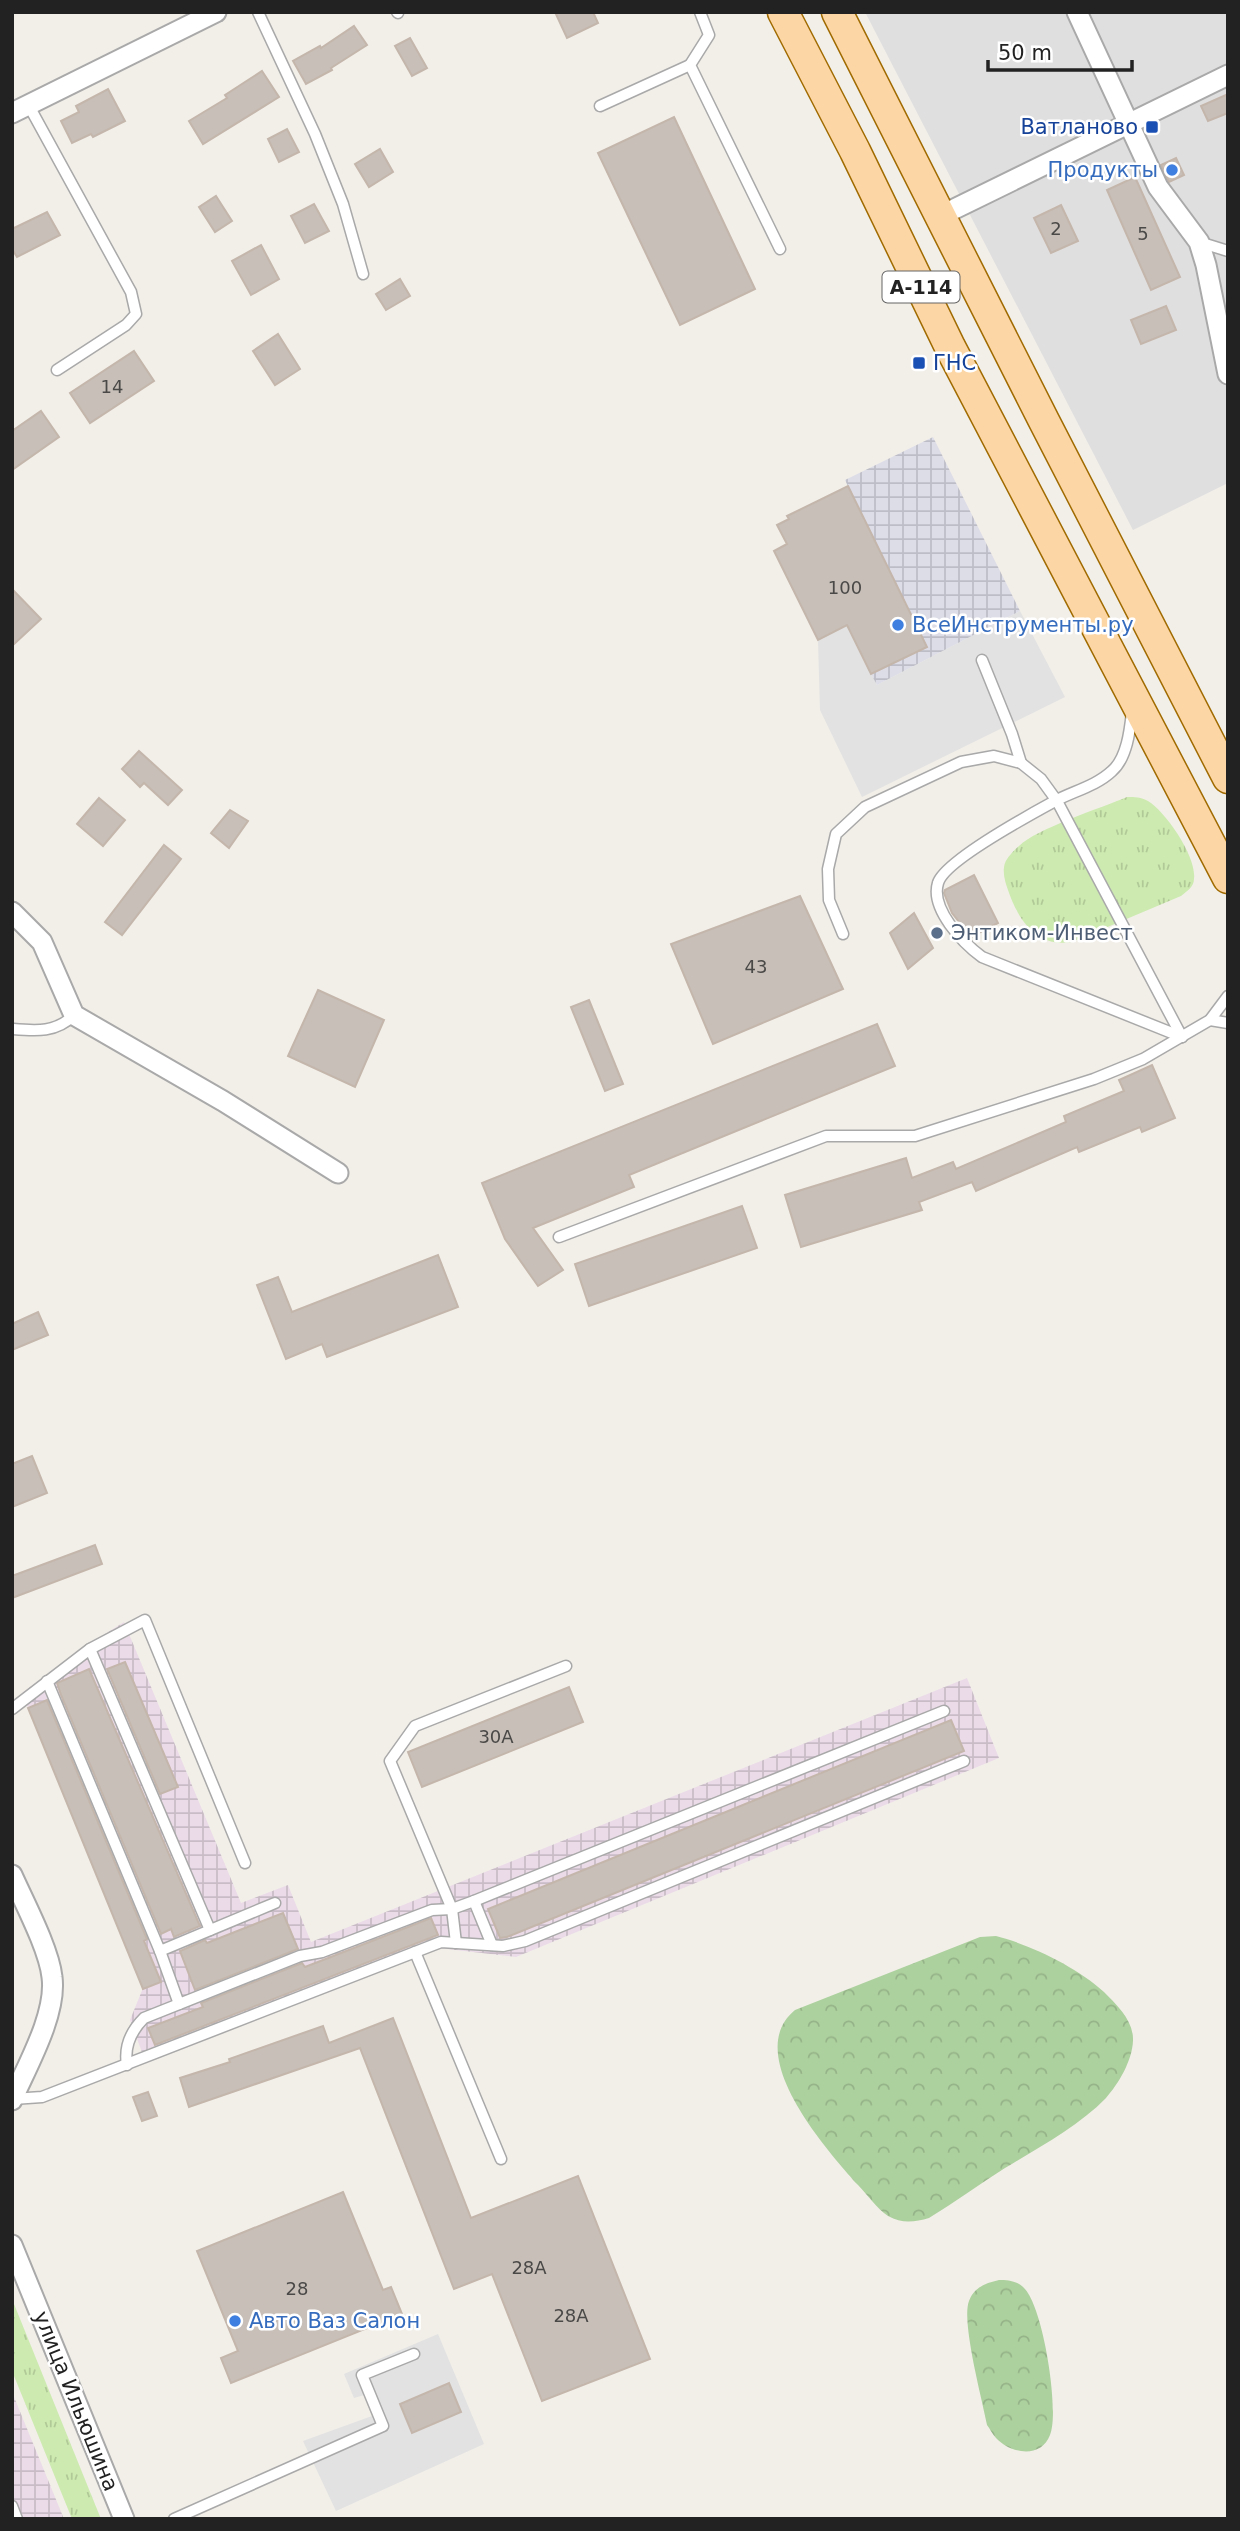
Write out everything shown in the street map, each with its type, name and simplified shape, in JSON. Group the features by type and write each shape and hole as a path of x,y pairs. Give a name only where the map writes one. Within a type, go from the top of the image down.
{"main road":[{"name":"А-114","path":"782,12 855,151 950,347 1228,878"},
{"name":"А-114","path":"837,12 1228,778"}],"street":[{"path":"21,109 216,12"},
{"path":"1077,12 1158,187 1199,242 1228,374"},
{"path":"940,216 1228,75"},
{"path":"12,912 42,942 74,1015 223,1101 338,1173"},
{"path":"12,1875 52,1976 52,1994 47,2017 13,2100"},
{"name":"улица Ильюшина","path":"12,2245 124,2519"}],"lane":[{"path":"258,12 315,134 343,204 363,274"},
{"path":"600,106 690,65 709,35 700,12"},
{"path":"690,65 780,249"},
{"path":"21,109 131,292 136,314 127,325 57,370"},
{"path":"1199,242 1228,251"},
{"path":"982,660 1021,763"},
{"path":"1133,697 1128,740 1115,770 1056,801 956,862 941,876 937,885 937,896 953,931 982,957 1182,1037"},
{"path":"843,934 829,900 828,869 836,834 865,807 961,762 994,756 1021,763 1041,779 1056,801 1182,1037"},
{"path":"559,1237 826,1136 915,1136 1094,1079 1143,1059 1210,1020 1228,996"},
{"path":"12,1028 43,1031 66,1023 74,1015"},
{"path":"1210,1020 1228,1023"},
{"path":"12,1709 90,1649 145,1620 245,1863"},
{"path":"90,1649 210,1930"},
{"path":"456,1943 452,1909 390,1761 415,1726 566,1666"},
{"path":"47,1681 160,1951 179,2004"},
{"path":"127,2065 127,2046 135,2026 144,2018 300,1956 322,1952 432,1910 452,1909 474,1901 944,1711"},
{"path":"13,2100 43,2097 442,1941 503,1946 525,1941 964,1761"},
{"path":"474,1901 492,1945"},
{"path":"160,1951 275,1903"},
{"path":"415,1952 501,2159"},
{"path":"174,2519 383,2426 362,2375 414,2354"},
{"path":"12,2506 17,2519"}],"shaded area":[{"name":"Ватланово","path":"865,12 1228,12 1228,483 1133,530"},
{"path":"933,437 1020,611 877,685 871,674 926,646 845,480"},
{"path":"1020,611 1065,697 862,797 820,710 818,640 847,625 877,685"},
{"path":"124,1622 241,1903 288,1885 311,1942 967,1678 999,1758 516,1957 438,1948 146,2063 130,2020 143,1988 22,1693"},
{"path":"438,2334 484,2444 336,2511 303,2441 372,2416 364,2395 354,2398 344,2374"},
{"path":"12,2392 64,2519 12,2519"}],"green space":[{"path":"1127,797 1148,801 1179,836 1194,870 1191,887 1181,896 1072,942 1049,941 1039,936 1023,921 1012,901 1004,873 1007,859 1027,839"},
{"path":"996,1936 1053,1958 1081,1974 1104,1992 1124,2014 1131,2027 1133,2041 1127,2064 1106,2098 1058,2136 929,2218 908,2222 893,2219 880,2209 827,2149 795,2101 783,2075 778,2051 781,2029 795,2010 980,1937"},
{"path":"999,2280 1019,2284 1031,2298 1048,2359 1053,2423 1046,2443 1033,2451 1010,2448 996,2438 987,2425 973,2361 967,2311 969,2301 981,2286"},
{"path":"12,2299 101,2519 72,2519 12,2371"}],"building":[{"path":"555,12 593,12 598,23 567,38"},
{"path":"354,26 367,45 331,68 332,70 306,84 293,61 320,46 321,48"},
{"path":"410,38 427,68 412,76 395,46"},
{"path":"262,71 279,97 203,144 189,121 227,98 225,95"},
{"path":"108,89 125,121 93,137 91,134 72,143 61,121 79,112 76,106"},
{"path":"1228,94 1228,113 1208,121 1201,106"},
{"path":"674,117 755,289 680,325 598,153"},
{"path":"287,129 299,152 279,162 268,139"},
{"path":"380,149 393,172 369,187 355,164"},
{"name":"Продукты","path":"1176,158 1184,175 1169,182 1161,165"},
{"path":"1135,177 1180,277 1151,290 1107,190"},
{"path":"216,196 232,221 215,232 199,207"},
{"path":"314,204 329,231 305,243 291,216"},
{"path":"1061,205 1078,241 1051,253 1034,218"},
{"path":"47,212 60,235 17,257 12,249 12,229"},
{"path":"261,245 279,279 251,295 232,261"},
{"path":"400,279 410,296 386,310 376,294"},
{"path":"1166,306 1176,330 1141,344 1131,320"},
{"path":"278,334 300,369 275,385 253,351"},
{"path":"134,351 154,381 90,423 70,393"},
{"path":"41,411 59,437 12,470 12,431"},
{"path":"848,486 927,647 871,674 847,625 818,640 774,551 787,544 777,525 789,519 787,516"},
{"path":"12,589 41,619 12,646"},
{"path":"139,751 182,790 168,805 144,783 140,787 122,769"},
{"path":"99,798 125,820 103,846 77,824"},
{"path":"230,810 248,821 229,848 211,833"},
{"path":"164,845 181,859 122,935 105,922"},
{"path":"974,875 998,923 971,937 952,913 944,893"},
{"path":"800,896 843,989 713,1044 671,944"},
{"path":"914,913 933,948 908,969 890,933"},
{"path":"318,990 384,1020 355,1087 288,1056"},
{"path":"589,1000 623,1084 605,1091 571,1007"},
{"path":"877,1024 895,1066 629,1175 634,1187 533,1228 563,1270 538,1286 505,1239 482,1183"},
{"path":"1152,1065 1175,1118 1142,1132 1140,1127 1079,1152 1077,1147 976,1191 972,1182 919,1202 922,1210 801,1247 785,1195 906,1158 912,1178 953,1162 956,1169 1066,1122 1064,1116 1124,1091 1119,1080"},
{"path":"742,1206 757,1248 589,1306 575,1264"},
{"path":"438,1255 458,1307 327,1357 322,1344 286,1359 257,1285 278,1277 292,1312"},
{"path":"38,1312 48,1335 12,1350 12,1324"},
{"path":"32,1456 47,1493 12,1507 12,1464"},
{"path":"95,1545 102,1564 12,1598 12,1576"},
{"path":"125,1662 178,1787 160,1794 107,1669"},
{"path":"89,1669 200,1926 174,1937 171,1929 161,1934 57,1683"},
{"path":"569,1687 583,1722 422,1787 408,1752"},
{"path":"47,1700 147,1939 144,1941 161,1982 143,1989 28,1708"},
{"path":"951,1720 964,1751 500,1938 488,1909"},
{"path":"283,1913 298,1949 195,1990 180,1951"},
{"path":"431,1918 438,1935 155,2045 148,2028 203,2007 201,2003 302,1963 305,1967"},
{"path":"393,2018 471,2218 578,2176 650,2359 542,2401 492,2274 454,2289 360,2048 189,2107 180,2078 323,2026 329,2043"},
{"path":"148,2092 157,2116 142,2121 133,2097"},
{"path":"343,2192 383,2290 391,2287 402,2314 231,2383 221,2358 238,2351 197,2251"},
{"path":"449,2383 461,2412 412,2433 400,2404"}],"place":[{"name":"Ватланово","path":"1152,127"},
{"name":"Продукты","path":"1172,170"},
{"name":"ГНС","path":"919,363"},
{"name":"ВсеИнструменты.ру","path":"898,625"},
{"name":"Энтиком-Инвест","path":"937,933"},
{"name":"Авто Ваз Салон","path":"235,2321"}]}
